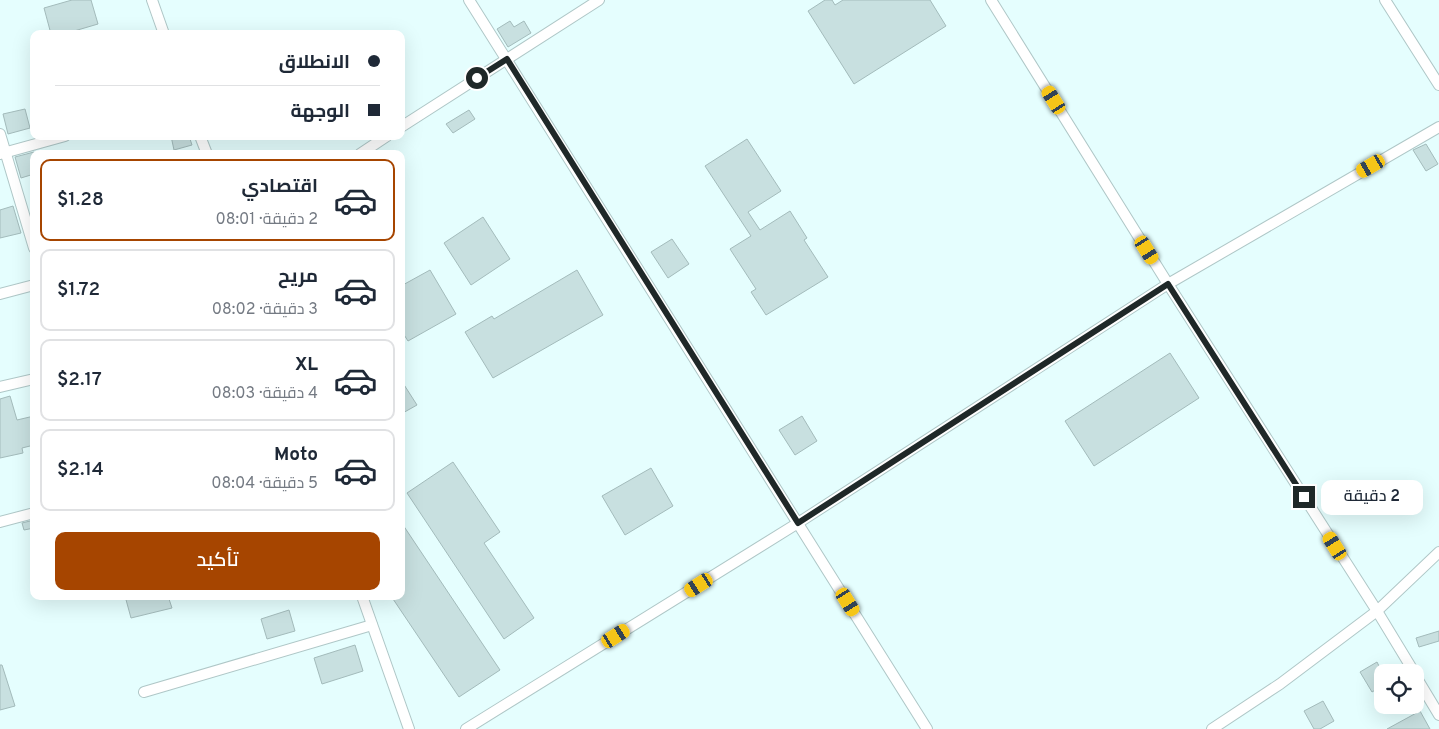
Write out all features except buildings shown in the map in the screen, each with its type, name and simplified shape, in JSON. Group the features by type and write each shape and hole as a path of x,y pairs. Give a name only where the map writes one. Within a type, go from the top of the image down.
{"street":[{"path":"152,0 163,30"},
{"path":"469,0 927,729"},
{"path":"405,124 599,0"},
{"path":"991,0 1168,284 1377,611 1408,664"},
{"path":"1384,0 1439,85"},
{"path":"466,729 798,523 1168,284 1439,127"},
{"path":"0,134 3,153 30,236"},
{"path":"3,153 50,140"},
{"path":"366,150 381,140"},
{"path":"0,294 30,285"},
{"path":"0,387 30,380"},
{"path":"0,522 30,513"},
{"path":"1212,729 1280,684 1377,611 1439,552"},
{"path":"363,600 409,729"},
{"path":"144,692 372,625"},
{"path":"1424,690 1439,714"}],"route":[{"path":"477,78 507,59 798,523 1168,284 1304,497"}]}
